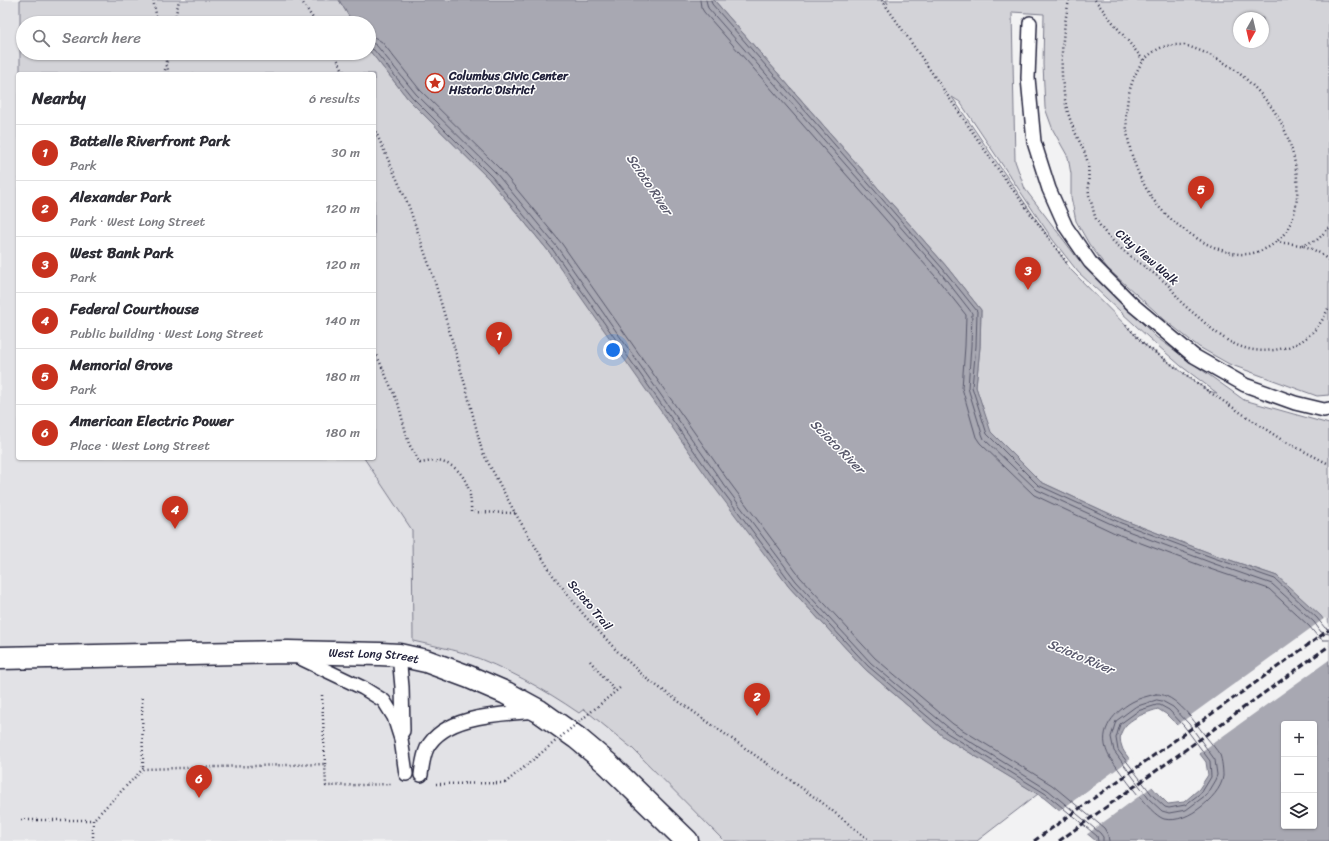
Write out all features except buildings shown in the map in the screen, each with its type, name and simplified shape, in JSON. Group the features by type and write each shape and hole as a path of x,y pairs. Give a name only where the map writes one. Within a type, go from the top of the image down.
{"main road":[{"name":"West Long Street","path":"0,658 288,652 399,655 426,661 506,693 539,711 577,738 608,764 688,841"}],"lane":[{"path":"1030,23 1028,78 1034,142 1049,189 1066,227 1090,262 1133,305 1194,356 1245,385 1295,403 1324,410 1329,409"},
{"path":"288,652 363,688 384,701 394,717 401,739 404,757"},
{"path":"399,655 402,687 404,757 402,779"},
{"path":"425,780 422,759 428,747 439,734 463,721 484,716 539,711"}],"path":[{"path":"153,0 156,16"},
{"path":"176,16 179,0"},
{"path":"302,0 312,16"},
{"name":"City View Walk","path":"1069,0 1061,46 1062,77 1065,98 1071,123 1082,145 1088,164 1089,195 1096,220 1110,238 1168,285 1182,303 1217,334 1247,350 1277,350 1305,339 1316,329 1326,315 1329,306"},
{"path":"1095,0 1144,61"},
{"path":"1184,45 1205,52 1227,63 1252,84 1270,106 1283,126 1290,147 1296,170 1297,190 1296,209 1290,224 1282,238 1276,242 1266,250 1251,254 1232,253 1216,248 1195,238 1173,221 1156,202 1141,179 1131,151 1126,126 1126,105 1131,83 1140,64 1150,54 1165,46 1184,45"},
{"path":"166,60 168,72"},
{"path":"165,72 168,60"},
{"path":"338,60 345,72"},
{"name":"Scioto Trail","path":"376,132 408,204 434,279 466,388 482,451 515,513 552,574 584,615 617,651 647,679 820,801 870,841"},
{"path":"1301,245 1317,240 1329,228"},
{"path":"1276,242 1301,245 1319,252 1329,261"},
{"path":"376,356 398,402 409,444 420,462 441,461 453,466 466,480 472,500 471,512 515,513"},
{"path":"590,661 615,692"},
{"path":"425,780 505,783 621,687"},
{"path":"322,695 326,786 402,779"},
{"path":"142,698 143,769"},
{"path":"93,841 94,820 143,769 325,764"},
{"path":"22,820 94,820"}],"shaded area":[{"path":"0,0 20,0 20,16 16,16 16,60 20,60 20,72 16,72 16,460 365,460 412,530 413,641 464,653 497,666 528,681 558,698 579,713 584,708 633,749 724,841 0,841"},
{"path":"20,0 339,0 349,16 20,16"},
{"path":"714,0 885,0 888,4 886,0 1329,0 1329,395 1317,396 1229,364 1199,347 1165,320 1108,269 1089,244 1076,221 1071,197 1071,174 1068,157 1053,130 1045,108 1043,64 1044,14 1012,12 1015,161 1025,189 1078,259 1156,337 1244,400 1329,424 1329,628 1277,576 1215,555 1123,520 1041,482 990,432 976,387 980,347 981,310 946,266","holes":["952,97 960,102 1053,240 1078,272 1181,366 1217,393 1208,391 1145,345 1071,270"]},
{"path":"376,59 409,100 489,179 550,253 789,587 865,669 944,737 1038,794 977,841 724,841 633,749 584,709 579,713 524,679 464,653 413,641 412,530 365,460 376,460 376,72 20,72 20,60 376,60"}],"water":[{"name":"Scioto River","path":"339,0 714,0 946,266 981,310 980,347 976,387 991,432 1041,482 1123,520 1215,555 1277,576 1321,616 1329,628 1329,841 1096,841 1044,798 944,737 865,669 789,587 714,487 550,253 489,179 409,100 376,59 376,16 349,16","holes":["1158,709 1166,714 1181,729 1206,762 1208,775 1199,789 1184,802 1168,804 1147,782 1126,755 1120,739 1121,732 1130,721"]}],"pier":[{"path":"1325,618 1329,624 1329,660 1198,754 1176,726"},
{"path":"1132,758 1153,786 1086,835 1058,812"}],"railway":[{"path":"1034,841 1329,630"},
{"path":"1059,841 1329,646"}],"place":[{"name":"Columbus Civic Center Historic District","path":"435,83"},
{"name":"Memorial Grove","path":"1201,209"},
{"name":"West Bank Park","path":"1028,290"},
{"name":"Battelle Riverfront Park","path":"499,355"},
{"name":"Federal Courthouse","path":"175,529"},
{"name":"Alexander Park","path":"757,716"},
{"name":"American Electric Power","path":"199,798"}]}
